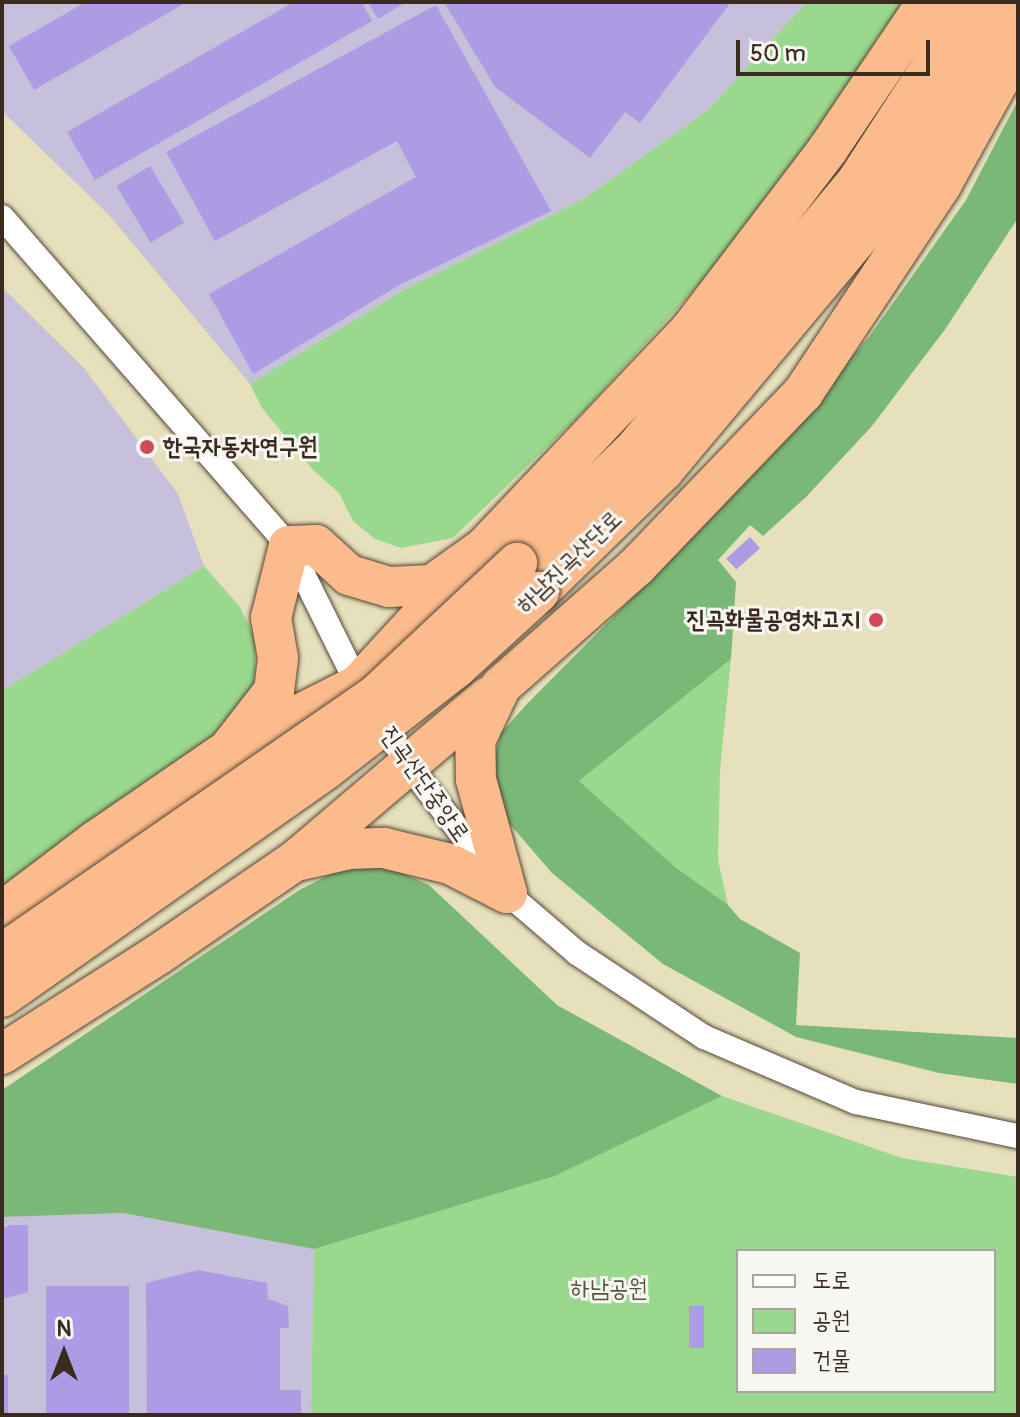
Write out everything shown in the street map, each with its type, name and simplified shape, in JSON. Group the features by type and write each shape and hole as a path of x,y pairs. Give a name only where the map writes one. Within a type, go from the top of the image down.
{"highway":[{"path":"2,912 97,840 228,750 358,685 513,567 543,489 691,329 828,149 927,2"},
{"name":"하남진곡산단로","path":"2,954 377,694 635,449 858,180 932,66 968,2"},
{"name":"하남진곡산단로","path":"2,997 325,770 456,668 513,567 663,471 887,203 1008,2"},
{"path":"2,1054 159,954 295,861 410,767 637,566 803,393 941,185 1018,46"},
{"path":"228,750 274,691 278,658 271,618 289,546 316,545 349,575 389,587 432,585 513,567"},
{"path":"501,686 475,741 476,780 507,893"},
{"path":"295,861 350,849 384,848 450,864 507,893"}],"street":[{"name":"진곡산단중앙로","path":"2,217 289,546 358,685 410,767 507,893 577,953 704,1037 856,1102 1018,1136"}],"shaded area":[{"path":"2,2 807,2 708,110 585,198 402,291 250,384 109,215 2,111"},
{"path":"2,287 84,368 178,494 204,566 2,691"},
{"path":"123,1213 314,1249 311,1415 2,1415 2,1217"}],"green space":[{"path":"807,2 906,2 742,237 584,411 453,538 401,548 375,539 353,521 339,493 313,470 262,408 250,384 402,291 585,198 708,110"},
{"path":"1018,100 1018,218 946,328 872,426 806,497 763,536 750,525 718,560 736,582 731,659 579,781 674,866 728,905 740,919 800,953 796,1025 1018,1038 1018,1084 939,1073 796,1037 663,964 552,873 508,822 492,767 501,733 720,509 869,337 966,200"},
{"path":"204,566 240,607 255,638 255,677 251,702 232,729 2,888 2,691"},
{"path":"731,659 720,770 718,860 728,905 674,866 579,781"},
{"path":"345,867 389,867 429,885 557,1005 722,1096 555,1176 314,1249 123,1213 2,1217 2,1090 301,889"},
{"name":"하남공원","path":"722,1096 902,1158 1018,1177 1018,1415 311,1415 314,1249 555,1176"}],"building":[{"path":"86,2 187,2 34,90 9,46"},
{"path":"294,2 362,2 372,21 95,180 67,132"},
{"path":"368,2 406,2 378,19"},
{"path":"444,2 731,2 640,123 625,112 590,158 495,87"},
{"path":"436,5 551,211 399,285 253,374 209,294 416,177 397,141 215,241 166,152"},
{"path":"150,166 184,223 151,243 117,186"},
{"path":"750,537 760,548 736,570 726,558"},
{"path":"11,1225 28,1225 28,1292 2,1299 2,1229"},
{"path":"198,1270 267,1283 268,1299 288,1306 289,1328 280,1328 280,1390 301,1390 301,1415 147,1415 146,1283"},
{"path":"46,1286 129,1286 129,1415 46,1415"},
{"path":"689,1306 704,1306 704,1348 689,1348"},
{"path":"2,1375 8,1375 8,1415 2,1415"}],"place":[{"name":"한국자동차연구원","path":"147,447"},
{"name":"진곡화물공영차고지","path":"876,620"}]}
